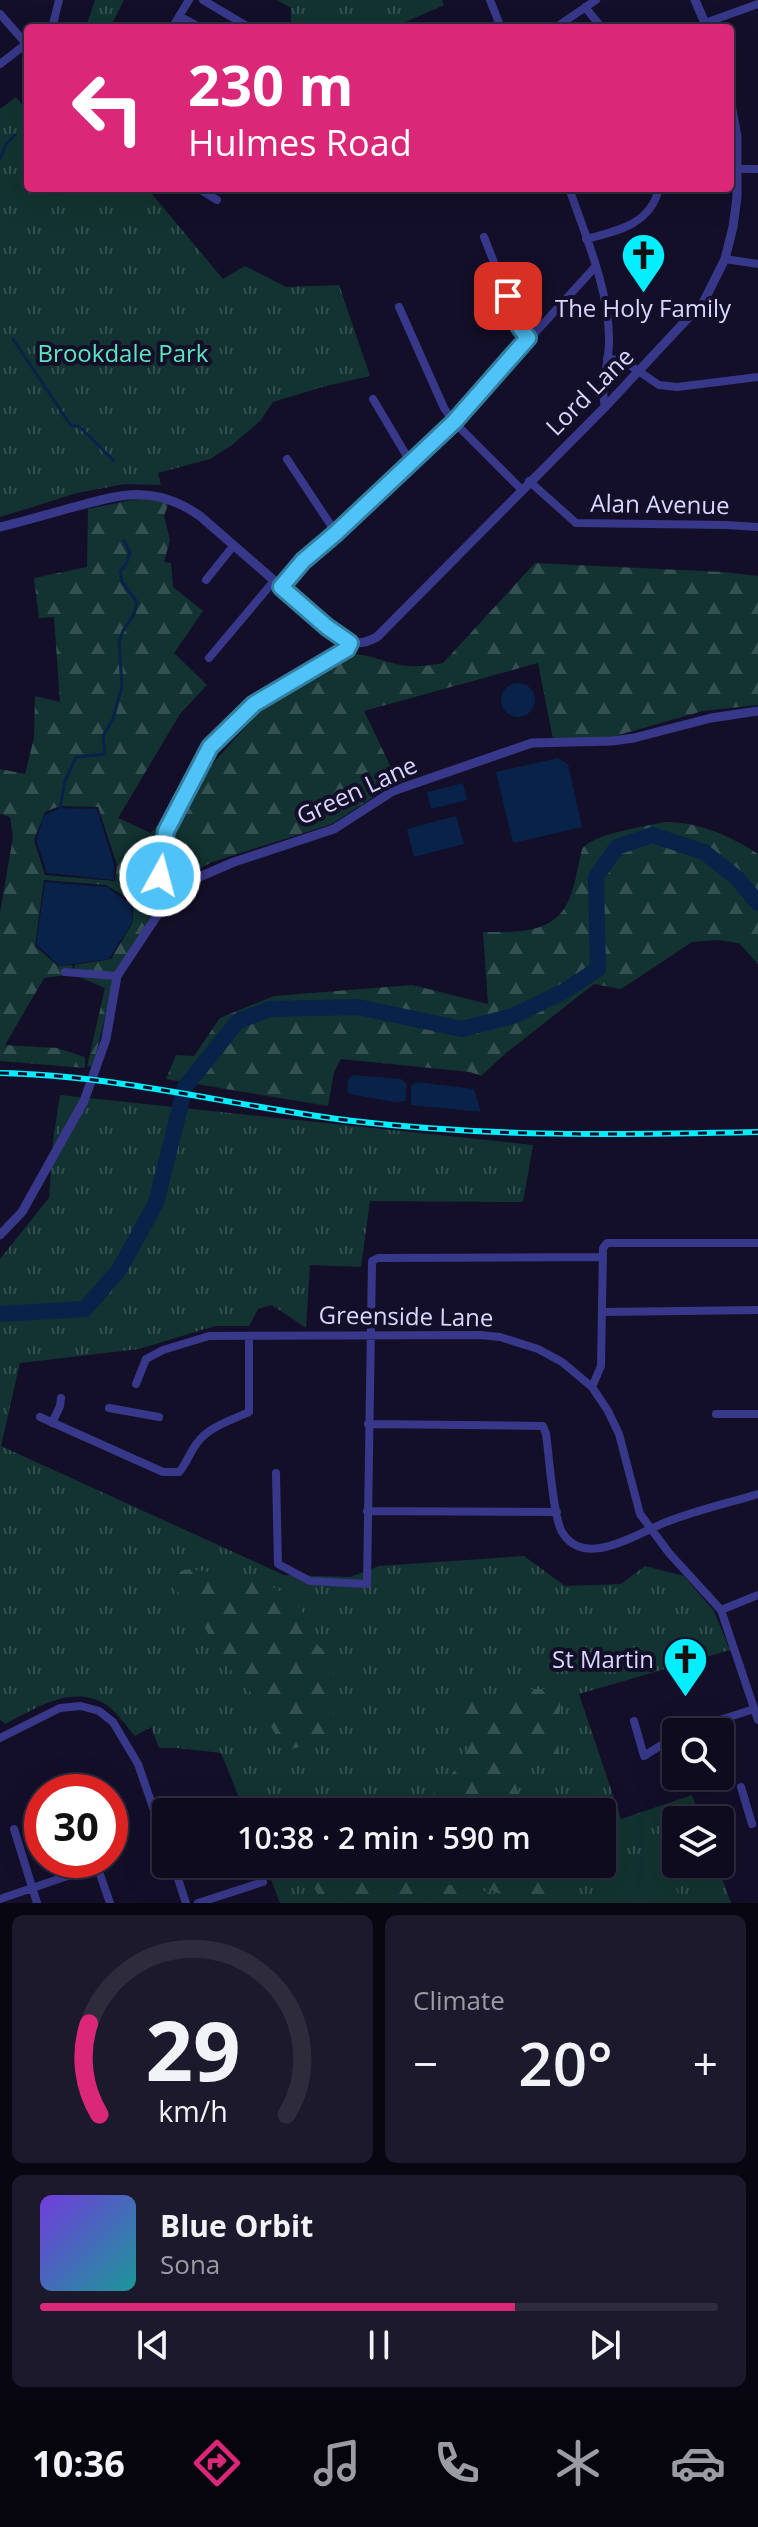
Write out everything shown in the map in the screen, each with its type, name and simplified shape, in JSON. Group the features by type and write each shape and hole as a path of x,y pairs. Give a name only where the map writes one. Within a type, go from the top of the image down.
{"street":[{"path":"53,24 59,0"},
{"path":"174,24 189,0"},
{"path":"203,0 243,24"},
{"path":"490,0 499,24"},
{"path":"561,24 596,0"},
{"path":"695,0 706,24"},
{"path":"708,24 758,4"},
{"path":"585,7 599,24"},
{"path":"0,14 24,42"},
{"path":"179,16 194,24"},
{"path":"0,64 24,47"},
{"name":"Lord Lane","path":"350,643 366,643 386,630 639,372 704,301 725,259 733,227 739,169 734,120"},
{"path":"739,169 758,169"},
{"path":"204,192 217,200"},
{"path":"570,192 607,309 610,342 601,392 605,407"},
{"path":"586,239 626,228 647,214 657,192"},
{"path":"484,237 519,326 528,338"},
{"path":"725,259 758,264"},
{"path":"209,658 277,585 454,422 595,267"},
{"path":"399,307 444,408 521,489"},
{"path":"607,358 625,362 659,385 677,387 758,377"},
{"path":"373,399 411,463"},
{"path":"287,459 336,533"},
{"name":"Alan Avenue","path":"529,481 576,523 758,527"},
{"path":"0,527 118,495 160,496 187,507 327,627 350,643 347,649 254,704 210,747 166,831 160,876 161,887 168,895"},
{"path":"206,580 234,545"},
{"name":"Green Lane","path":"117,976 168,895 184,882 334,829 393,791 532,743 634,738 711,718 758,711"},
{"path":"0,1235 22,1212 84,1101 106,1039 117,976 65,972"},
{"path":"592,1387 601,1366 605,1245 615,1241 758,1243"},
{"path":"276,1473 278,1564 310,1581 367,1584 369,1335 374,1259 603,1257"},
{"path":"603,1312 758,1310"},
{"name":"Greenside Lane","path":"136,1384 146,1359 163,1350 209,1336 500,1337 538,1349 562,1362 592,1387 608,1411 619,1434 640,1514 721,1610 758,1720"},
{"path":"40,1417 163,1472 179,1472 189,1461 197,1442 215,1428 249,1412 249,1336"},
{"path":"52,1423 61,1398"},
{"path":"109,1408 159,1417"},
{"path":"716,1414 758,1414"},
{"path":"368,1424 543,1426 561,1530 584,1548 610,1546 669,1520 758,1494"},
{"path":"367,1511 557,1512"},
{"path":"721,1610 758,1595"},
{"path":"0,1738 60,1708 81,1706 99,1711 113,1722 138,1764 152,1805"},
{"path":"726,1718 754,1709"},
{"path":"634,1721 644,1756 662,1745"},
{"path":"741,1787 752,1824"},
{"path":"747,1801 758,1798"},
{"path":"14,1829 37,1903"},
{"path":"0,1899 58,1878"},
{"path":"101,1878 110,1903"},
{"path":"178,1878 186,1903"},
{"path":"198,1903 263,1882"}],"green space":[{"path":"95,0 124,0 112,24 85,24"},
{"path":"277,0 442,0 444,5 401,24 291,24 291,8"},
{"name":"Brookdale Park","path":"16,97 24,107 24,192 150,192 223,279 245,266 286,287 339,285 370,376 273,402 260,421 210,459 158,473 161,485 125,484 77,493 0,517 0,109"},
{"path":"141,498 169,502 164,516 170,540 164,562 171,563 173,587 203,611 174,653 207,685 180,714 118,818 151,833 257,714 351,654 410,666 443,663 535,563 758,576 758,705 703,711 608,738 553,739 538,663 364,711 399,784 332,824 212,862 169,885 122,964 112,975 111,993 93,1066 87,1067 105,988 77,976 74,965 111,959 133,922 133,901 106,885 44,880 35,946 58,966 72,965 75,974 44,978 5,1045 57,1048 85,1057 85,1068 0,1061 0,913 13,837 10,817 0,814 0,769 25,774 34,738 35,696 60,702 54,617 39,618 34,578 87,567 88,509","holes":["60,806 98,807 117,865 115,881 45,875 34,840 45,812"]},
{"path":"664,822 689,824 713,831 758,854 758,964 739,943 717,940 692,942 621,989 594,984 481,1076 470,1072 341,1059 334,1072 328,1106 166,1079 176,1055 194,1056 220,1018 274,996 412,985 488,1004 483,932 527,930 548,924 568,903 582,849 588,843"},
{"path":"60,1095 533,1145 523,1202 370,1201 361,1267 310,1265 306,1328 272,1305 258,1309 249,1326 215,1326 139,1349 20,1363 1,1446 284,1575 350,1577 379,1566 524,1556 565,1586 621,1584 645,1566 684,1576 714,1611 730,1650 579,1694 614,1798 239,1798 221,1753 159,1748 151,1727 135,1736 109,1707 92,1699 66,1698 41,1706 5,1724 0,1719 0,1259 49,1198"},
{"path":"190,1569 255,1580 283,1593 307,1618 315,1642 334,1658 334,1715 321,1741 288,1750 284,1748 247,1687 226,1665 201,1621 177,1591 175,1578 181,1571"},
{"path":"535,1689 555,1689 560,1709 557,1731 559,1757 525,1766 514,1778 519,1798 430,1798 455,1770 471,1743 453,1722 454,1703"},
{"path":"692,1795 696,1806 662,1806 662,1878 722,1878 731,1903 280,1903 270,1878 616,1878 616,1804 621,1819"},
{"path":"661,1853 662,1878 672,1878 682,1903 609,1903 600,1879 616,1878 616,1872"},
{"path":"307,1878 409,1878 477,1888 514,1903 324,1903"},
{"path":"420,1878 572,1878 565,1903 521,1903 477,1884 444,1883"}],"water":[{"path":"518,683 530,688 535,700 530,712 518,717 506,712 501,700 506,688"},
{"path":"558,758 568,764 582,827 513,843 496,772"},
{"path":"463,783 467,800 431,809 427,792"},
{"path":"60,808 97,809 114,864 114,880 47,873 36,840 44,815"},
{"path":"456,816 464,844 414,857 407,829"},
{"path":"45,882 107,887 131,905 133,921 109,959 59,966 36,944"},
{"path":"352,1075 401,1079 407,1084 405,1101 350,1094 347,1091 348,1080"},
{"path":"417,1082 474,1089 481,1112 411,1105 411,1086"}],"waterway":[{"path":"0,159 6,144 15,135"},
{"path":"13,339 71,426 79,426 114,461"},
{"path":"60,808 65,781 76,757 105,754 103,736 113,719 122,686 119,642 137,602 122,582 120,571 130,553 124,540"},
{"path":"0,1314 85,1309 119,1270 156,1203 185,1087 238,1021 270,1009 358,1007 462,1029 513,1016 563,992 598,969 596,877 617,847 652,835 704,852 737,878 758,903"}],"railway":[{"path":"0,1073 89,1079 309,1115 454,1130 555,1134 758,1132"}],"place":[{"name":"The Holy Family","path":"643,294"},
{"name":"St Martin","path":"685,1699"}],"route":[{"path":"160,876 166,831 210,747 254,704 347,649 350,643 281,587 303,561 454,422 528,338 519,326 508,296"}]}
